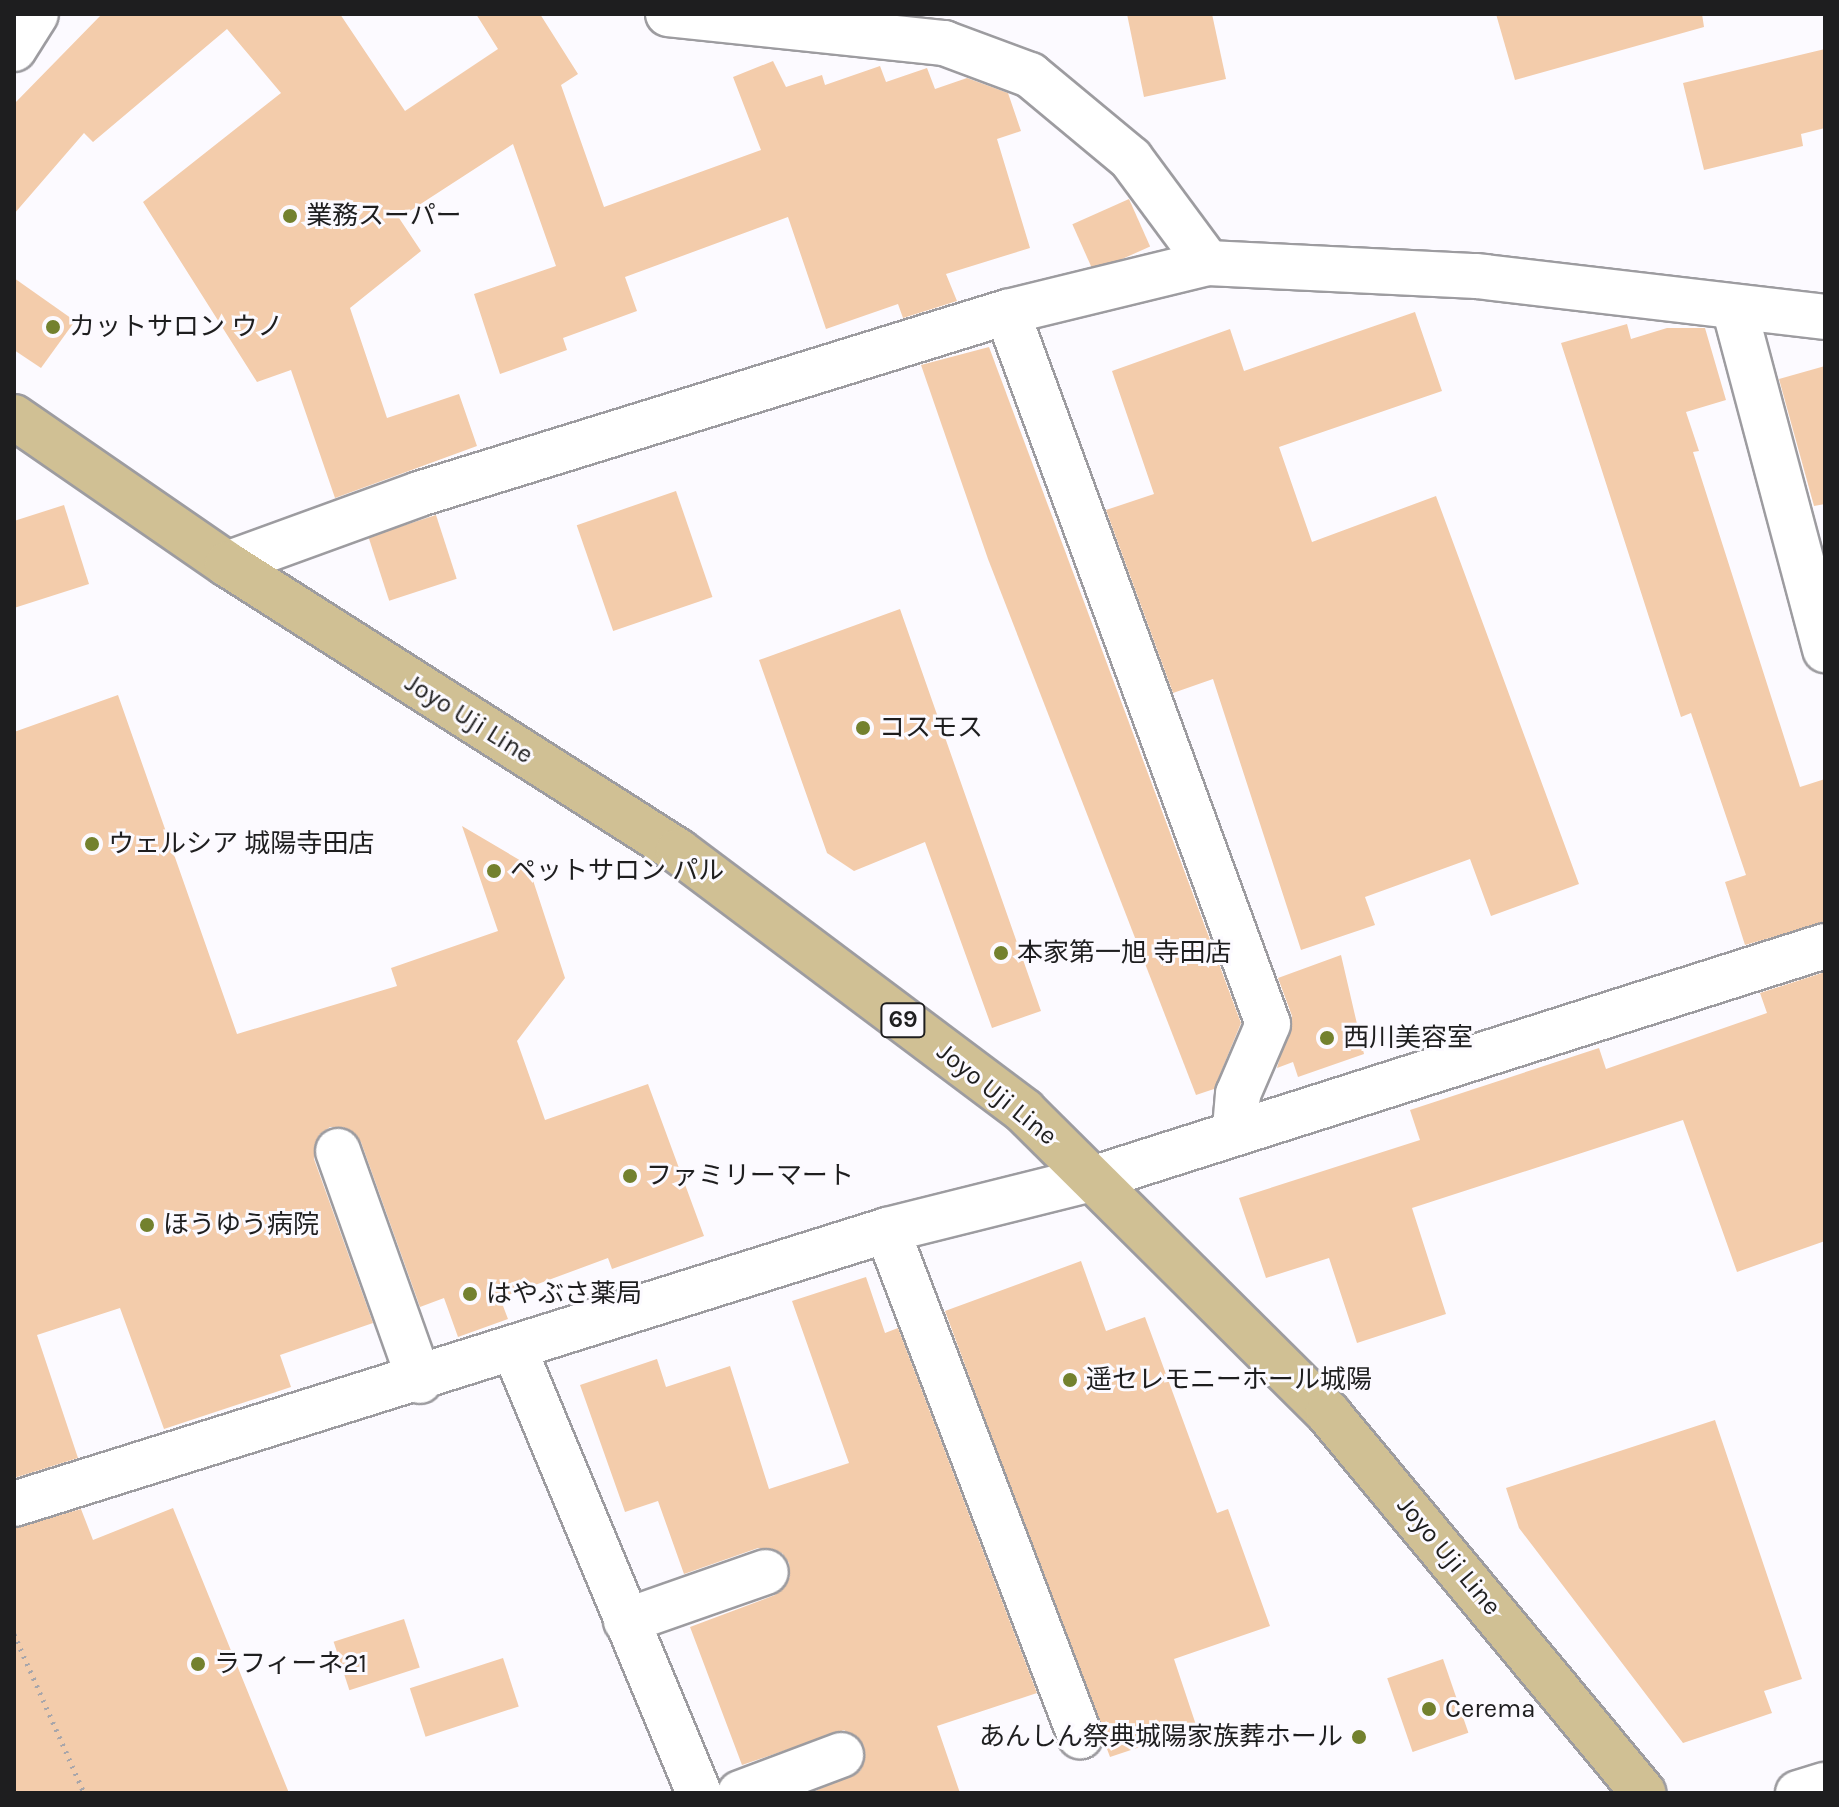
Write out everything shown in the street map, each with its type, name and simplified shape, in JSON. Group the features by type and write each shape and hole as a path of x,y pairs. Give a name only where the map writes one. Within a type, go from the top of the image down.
{"main road":[{"name":"Joyo Uji Line","path":"14,417 227,564 678,851 1024,1111 1095,1178 1328,1413 1643,1793"}],"street":[{"path":"14,49 36,14"},
{"path":"668,14 944,43 1030,75 1131,159 1208,263"},
{"path":"227,564 419,494 1007,312 1208,263 1477,276 1735,311 1825,317"},
{"path":"1735,311 1825,650"},
{"path":"1007,312 1268,1024 1238,1094 1235,1131"},
{"path":"14,1504 420,1381 887,1230 1095,1178 1825,946"},
{"path":"338,1151 420,1381"},
{"path":"887,1230 1080,1736"},
{"path":"515,1351 699,1793"},
{"path":"626,1621 766,1572"},
{"path":"740,1793 841,1755"},
{"path":"1798,1793 1825,1785"}],"path":[{"path":"14,1634 84,1793"}],"building":[{"path":"102,14 340,14 405,111 498,49 476,14 540,14 578,74 561,85 604,207 761,150 733,77 773,61 786,87 822,75 825,85 880,66 886,82 927,68 935,89 967,78 1008,93 1021,131 997,139 1030,248 946,274 957,301 903,318 898,304 826,329 788,217 625,277 637,311 563,338 567,350 500,374 474,294 556,266 513,144 399,218 421,251 350,308 387,418 459,394 477,446 335,498 291,370 257,382 143,202 281,93 227,29 93,142 84,133 14,214 14,104"},
{"path":"1127,14 1212,14 1226,79 1144,97"},
{"path":"1496,14 1702,14 1704,27 1515,80"},
{"path":"1825,49 1825,128 1801,134 1803,146 1704,170 1683,83"},
{"path":"1129,199 1150,247 1094,272 1072,224"},
{"path":"14,278 75,321 41,368 14,350"},
{"path":"1415,312 1442,391 1279,447 1312,542 1436,496 1579,884 1491,916 1470,859 1365,897 1375,925 1301,950 1213,679 1173,693 1106,510 1154,494 1112,371 1230,329 1244,371"},
{"path":"1627,324 1631,339 1667,328 1705,328 1726,400 1686,412 1699,451 1693,452 1800,787 1825,779 1825,922 1745,945 1725,882 1746,875 1691,713 1681,717 1561,343"},
{"path":"989,347 1241,1023 1214,1089 1196,1095 988,559 921,365"},
{"path":"1825,366 1825,504 1814,506 1779,379"},
{"path":"676,491 712,597 613,631 577,525"},
{"path":"64,505 89,584 14,608 14,521"},
{"path":"436,515 457,579 389,601 368,537"},
{"name":"コスモス","path":"900,609 1041,1011 992,1028 925,842 854,871 827,853 759,660"},
{"path":"118,695 237,1034 397,986 391,968 498,931 462,826 528,865 565,978 517,1041 545,1120 648,1084 704,1236 612,1269 608,1258 500,1298 508,1319 458,1337 444,1298 420,1307 361,1142 343,1127 330,1127 319,1135 314,1159 373,1323 280,1355 291,1387 164,1429 120,1308 37,1335 78,1458 14,1478 14,732"},
{"path":"1341,955 1364,1054 1298,1077 1293,1062 1277,1068 1292,1016 1278,978"},
{"path":"1825,972 1825,1241 1737,1272 1683,1120 1412,1208 1446,1314 1357,1343 1329,1258 1266,1278 1239,1198 1420,1140 1410,1110 1599,1048 1606,1069 1767,1013 1760,993"},
{"path":"1081,1261 1106,1331 1145,1317 1217,1513 1228,1509 1270,1626 1174,1659 1197,1728 1110,1757 945,1311"},
{"path":"866,1277 885,1333 898,1328 1037,1693 937,1726 960,1793 811,1793 861,1770 864,1746 844,1730 742,1765 690,1627 775,1595 790,1577 789,1563 782,1553 758,1548 684,1574 658,1501 625,1512 580,1385 657,1359 666,1387 730,1366 769,1489 849,1463 792,1301"},
{"path":"1715,1420 1802,1679 1764,1691 1772,1713 1683,1743 1519,1528 1506,1488"},
{"path":"173,1508 289,1793 14,1793 14,1528 81,1509 93,1540"},
{"path":"404,1619 420,1668 349,1690 334,1642"},
{"path":"503,1658 519,1707 426,1737 410,1688"},
{"path":"1443,1659 1468,1733 1413,1752 1387,1678"}],"place":[{"name":"業務スーパー","path":"290,216"},
{"name":"カットサロン ウノ","path":"53,327"},
{"name":"コスモス","path":"863,728"},
{"name":"ウェルシア 城陽寺田店","path":"92,844"},
{"name":"ペットサロン パル","path":"494,871"},
{"name":"本家第一旭 寺田店","path":"1001,953"},
{"name":"西川美容室","path":"1327,1038"},
{"name":"ファミリーマート","path":"630,1176"},
{"name":"ほうゆう病院","path":"147,1225"},
{"name":"はやぶさ薬局","path":"470,1294"},
{"name":"遥セレモニーホール城陽","path":"1070,1380"},
{"name":"ラフィーネ21","path":"198,1664"},
{"name":"Cerema","path":"1429,1709"},
{"name":"あんしん祭典城陽家族葬ホール","path":"1359,1737"}]}
